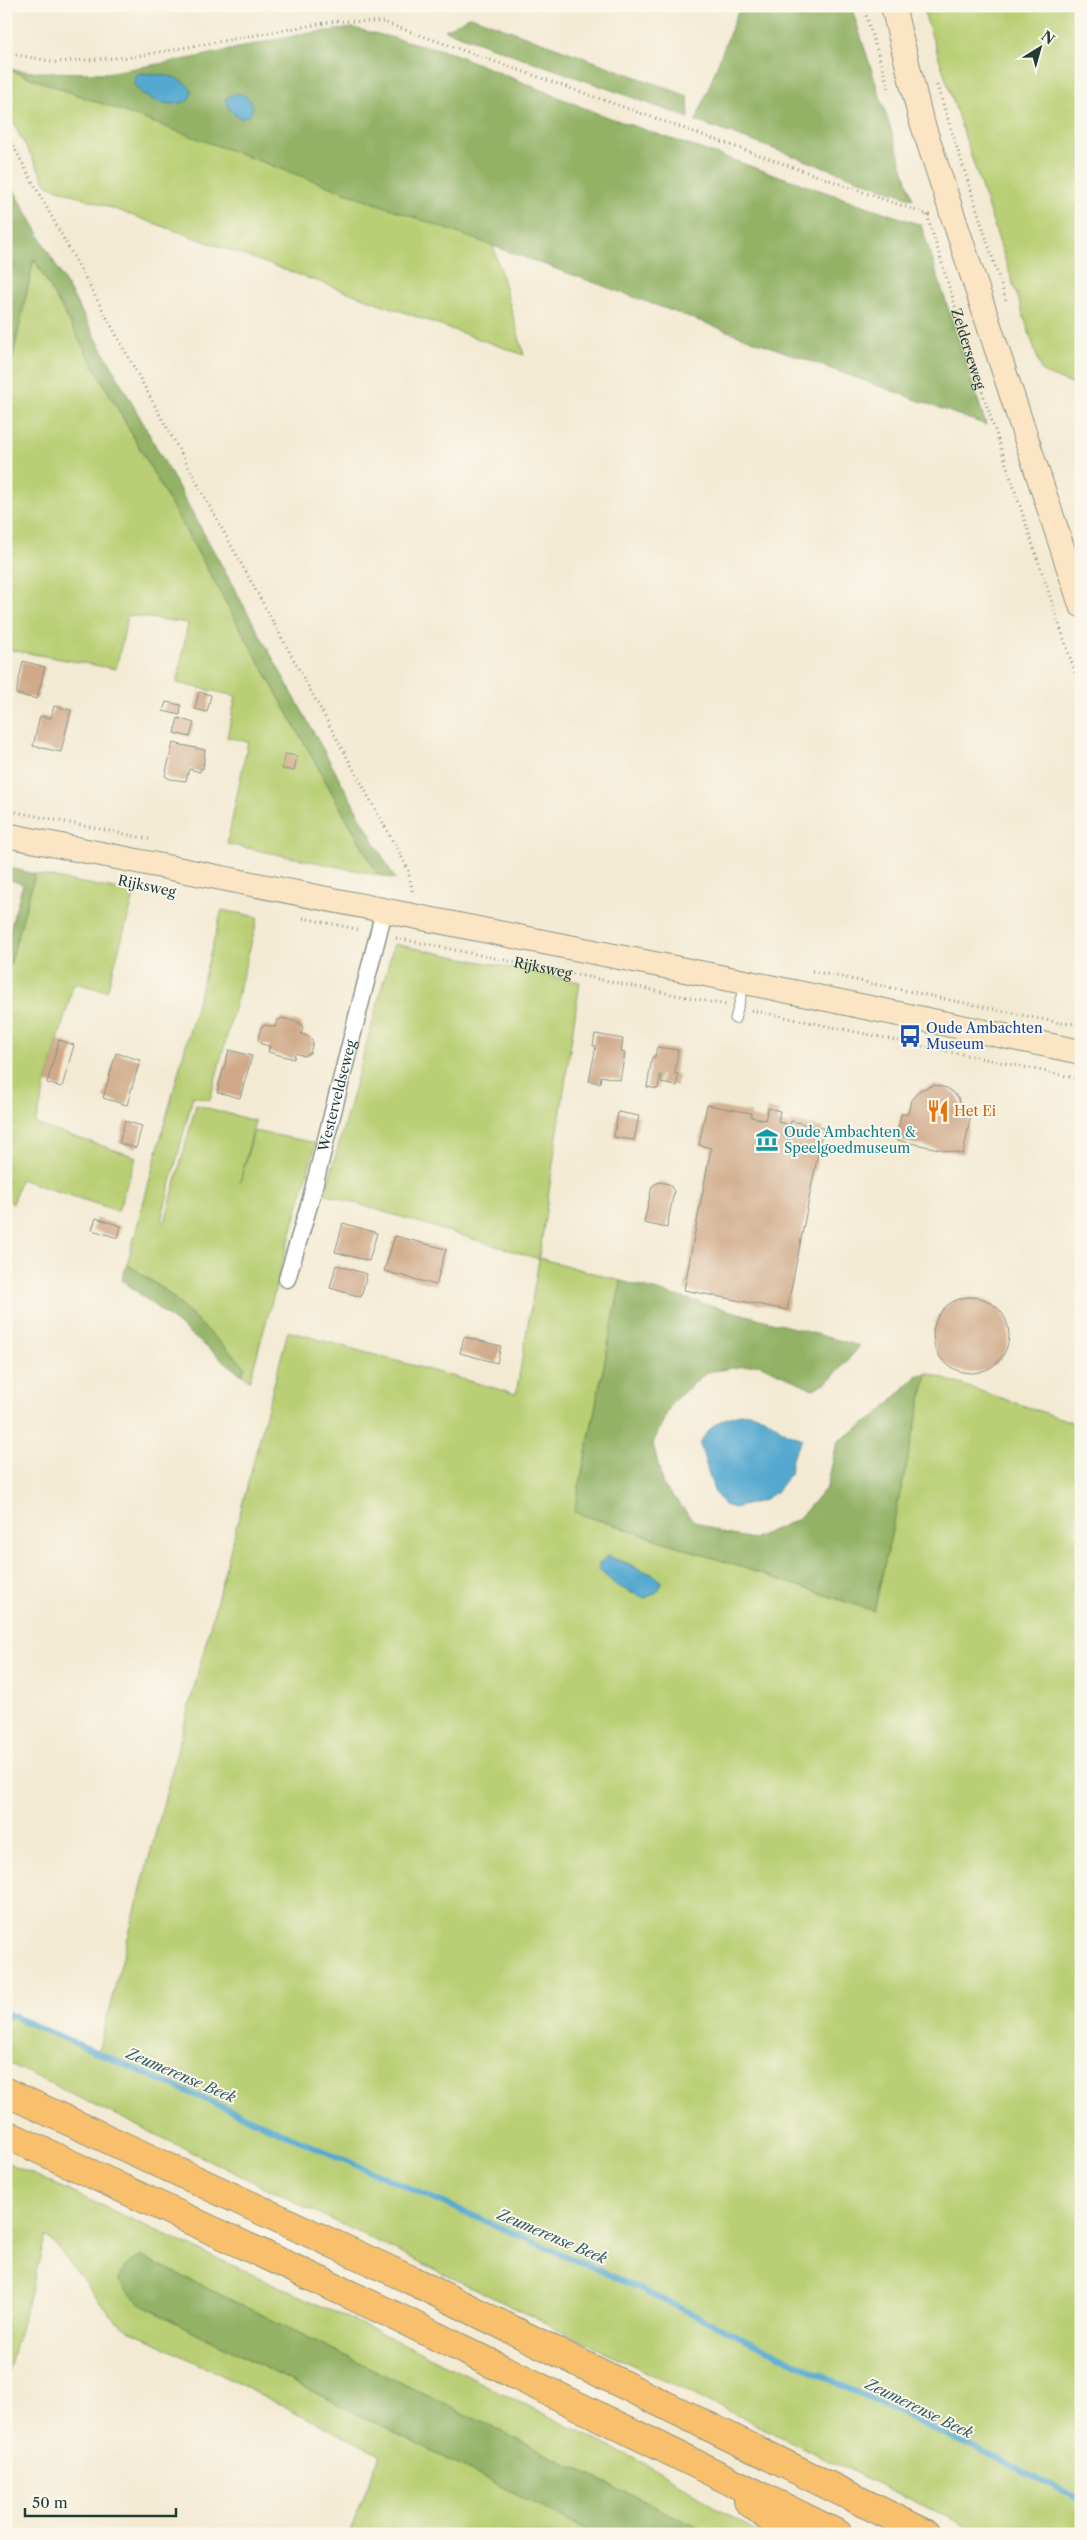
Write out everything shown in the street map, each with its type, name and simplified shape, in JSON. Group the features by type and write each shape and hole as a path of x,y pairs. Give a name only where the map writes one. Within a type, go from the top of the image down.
{"highway":[{"path":"6,2092 409,2279 927,2534"},
{"path":"6,2134 391,2314 702,2465 838,2534"},
{"path":"702,2465 789,2534"}],"main road":[{"name":"Zelderseweg","path":"892,6 920,116 1081,605"},
{"name":"Rijksweg","path":"6,835 745,982 1081,1052"}],"street":[{"name":"Westerveldseweg","path":"287,1279 310,1202 384,911"}],"lane":[{"path":"736,1019 745,982"}],"path":[{"path":"863,6 892,101"},
{"path":"6,53 56,62 131,57 336,20 383,22 927,215 982,226"},
{"path":"935,80 1009,310"},
{"path":"6,133 408,869 415,917 412,941"},
{"name":"Zelderseweg","path":"924,205 972,361 1081,690"},
{"name":"Rijksweg","path":"295,917 1081,1079"}],"green space":[{"path":"740,6 851,6 913,199 696,121"},
{"path":"922,6 1081,6 1081,388 1042,372"},
{"path":"471,16 688,96 689,118 445,30"},
{"path":"353,28 447,51 599,114 921,225 986,425 6,69 34,72 106,73 193,58 302,34","holes":["141,73 168,76 146,94 138,89"]},
{"path":"6,69 493,245 524,355 47,185 6,110"},
{"path":"6,175 395,879 378,875 34,259 6,388"},
{"path":"34,259 378,875 227,844 248,742 227,737 236,696 177,683 188,623 128,615 116,669 6,649 6,388"},
{"path":"6,867 35,874 6,979 6,942 23,884 6,879"},
{"path":"35,874 135,893 107,991 74,983 35,1124 136,1157 118,1211 20,1179 13,1204 6,1199 6,979"},
{"path":"222,910 258,917 210,1100 193,1096 161,1221 165,1222 196,1105 255,1121 240,1182 254,1131 316,1143 250,1380 242,1375 245,1366 166,1291 127,1264"},
{"path":"394,944 580,982 539,1258 621,1281 574,1512 874,1611 927,1373 1081,1425 1081,2534 982,2534 6,2062 6,2016 97,2055 288,1331 516,1394 539,1259 325,1194","holes":["619,1559 636,1567 660,1588 657,1592 650,1596 631,1593"]},
{"path":"127,1264 166,1291 245,1366 242,1375 122,1280"},
{"path":"621,1281 860,1346 829,1381 813,1389 759,1364 707,1372 672,1402 653,1443 663,1485 693,1520 725,1534 753,1539 798,1519 827,1487 837,1442 875,1417 916,1376 927,1373 874,1611 574,1512"},
{"path":"6,2162 383,2334 659,2471 759,2534 711,2534 141,2256 126,2266 118,2280 147,2308 595,2534 349,2534 380,2454 115,2321 55,2244 46,2236 6,2379"},
{"path":"141,2256 711,2534 595,2534 147,2308 129,2294 118,2279 126,2266"}],"water":[{"path":"141,73 170,76 182,81 192,91 189,100 175,104 152,99 139,91 134,85 135,75"},
{"path":"236,93 249,99 253,108 250,115 241,118 229,108 226,98"},
{"path":"749,1413 765,1417 785,1432 803,1439 792,1458 790,1474 776,1492 762,1501 734,1508 724,1505 714,1491 700,1445 713,1426 726,1418"},
{"path":"608,1556 654,1575 661,1581 658,1590 645,1598 617,1586 599,1570 599,1563"}],"building":[{"path":"23,661 45,667 37,699 16,694"},
{"path":"199,692 211,695 207,712 195,709"},
{"path":"166,702 181,705 180,715 163,711"},
{"path":"54,706 71,710 61,752 33,746 40,716 51,718"},
{"path":"178,718 194,723 190,737 174,733"},
{"path":"173,743 205,750 203,769 201,768 200,772 189,769 186,781 170,779 165,776"},
{"path":"285,754 297,756 294,771 282,769"},
{"path":"282,1018 300,1023 303,1028 301,1034 310,1037 313,1042 310,1053 304,1056 295,1053 294,1059 268,1052 270,1046 261,1044 258,1039 261,1027 266,1025 275,1027 277,1021"},
{"path":"595,1034 623,1039 621,1052 625,1053 620,1080 601,1076 600,1083 589,1081 596,1046 593,1046"},
{"path":"59,1040 74,1045 62,1087 47,1083"},
{"path":"657,1047 678,1050 675,1074 678,1074 677,1086 661,1083 662,1076 660,1075 658,1089 647,1087 652,1057 655,1057"},
{"path":"229,1050 252,1056 240,1098 217,1092"},
{"path":"116,1053 140,1060 127,1105 103,1098"},
{"path":"934,1085 947,1088 958,1097 962,1111 972,1110 963,1154 896,1140 901,1114 908,1114 911,1100 920,1090"},
{"path":"707,1105 751,1113 751,1117 765,1120 768,1108 780,1111 778,1122 790,1125 791,1121 823,1128 787,1310 684,1290 711,1148 699,1145"},
{"path":"618,1112 639,1116 634,1140 614,1137"},
{"path":"125,1121 142,1126 136,1148 119,1143"},
{"path":"659,1182 669,1184 674,1191 667,1228 644,1223 652,1186"},
{"path":"96,1218 121,1226 118,1238 92,1230"},
{"path":"343,1223 377,1233 369,1261 335,1252"},
{"path":"395,1236 446,1249 436,1285 384,1271"},
{"path":"336,1265 367,1274 361,1297 330,1288"},
{"path":"964,1297 978,1297 992,1303 1003,1314 1009,1328 1006,1350 998,1362 978,1373 964,1373 950,1367 939,1356 933,1342 933,1328 939,1314 950,1303"},
{"path":"464,1337 501,1346 497,1363 460,1353"}],"waterway":[{"name":"Zeumerense Beek","path":"6,2013 619,2279 1081,2499"}],"place":[{"name":"Oude Ambachten Museum","path":"910,1036"},
{"name":"Het Ei","path":"938,1111"},
{"name":"Oude Ambachten & Speelgoedmuseum","path":"767,1140"}]}
